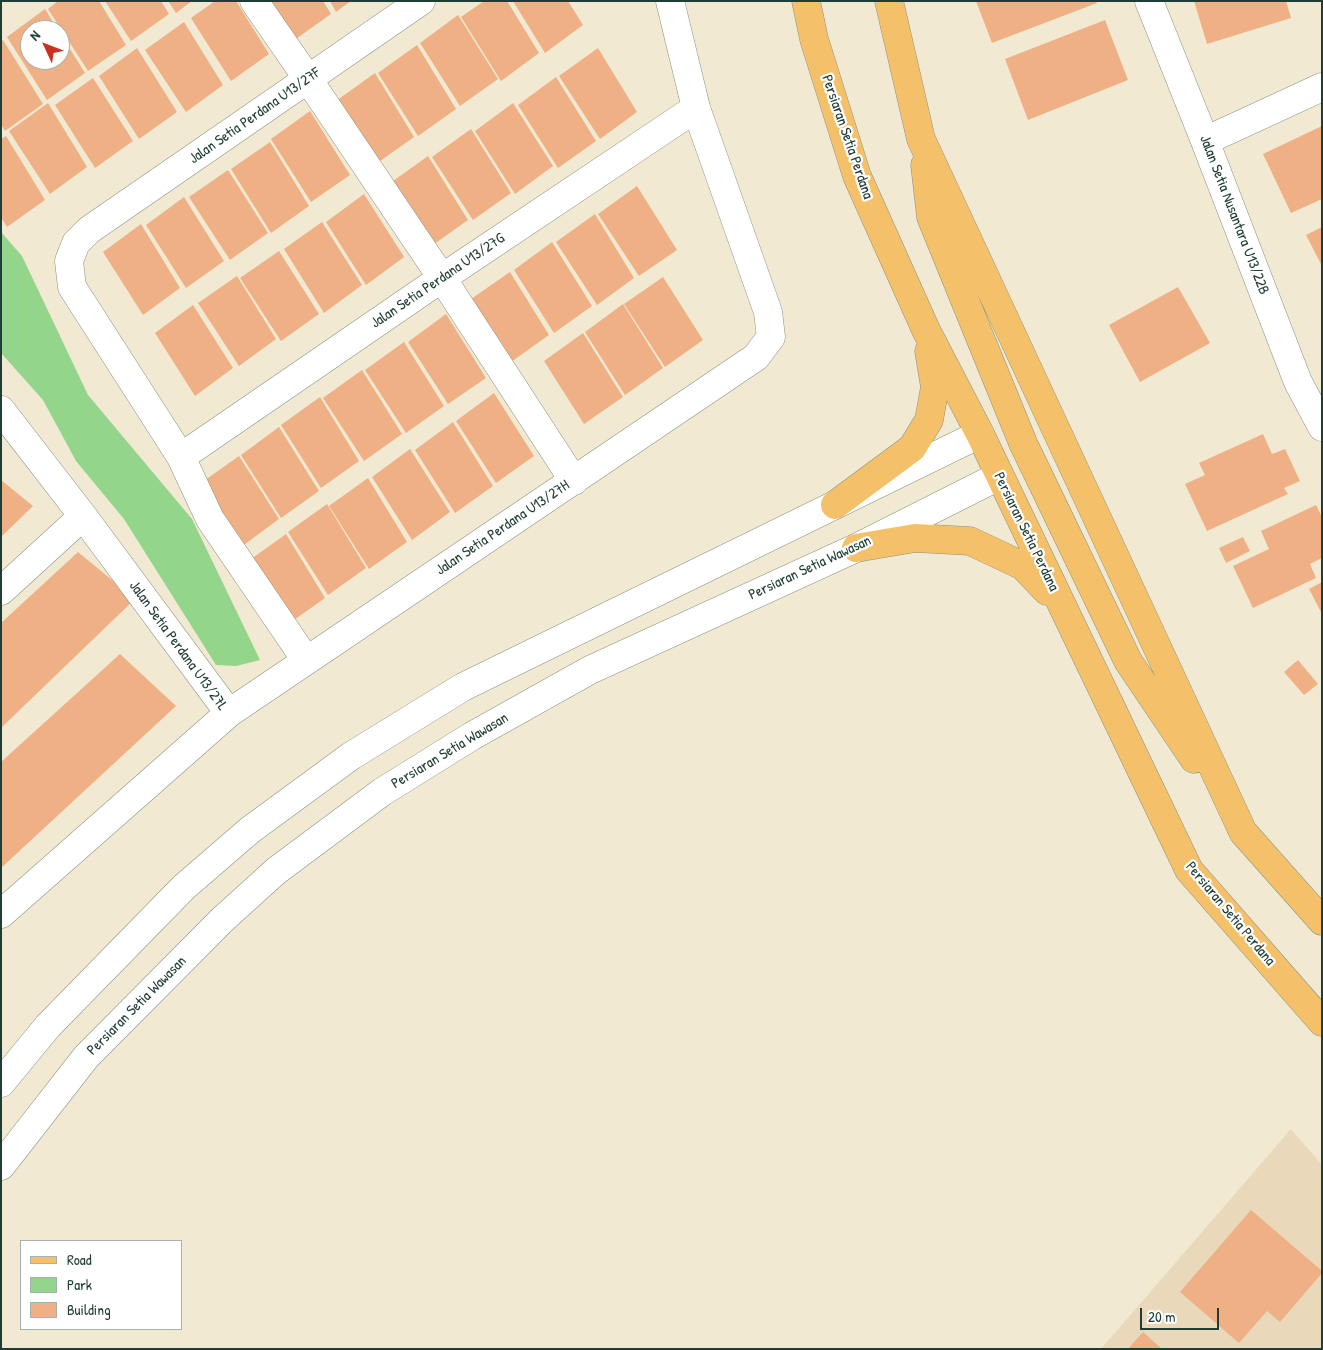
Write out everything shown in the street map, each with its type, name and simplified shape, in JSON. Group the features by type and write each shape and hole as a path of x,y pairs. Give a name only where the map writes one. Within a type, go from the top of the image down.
{"main road":[{"name":"Persiaran Setia Perdana","path":"806,1 814,39 857,176 926,330 980,434 1188,870 1322,1022"},
{"path":"889,1 921,139 931,217 1023,443 1128,661 1243,832 1322,921"},
{"path":"921,139 1243,832"},
{"path":"835,505 912,448 929,420 935,387 926,330"},
{"path":"980,434 1023,443"},
{"path":"999,476 1023,443"},
{"path":"856,548 915,538 970,541 1023,566 1062,606"}],"street":[{"path":"254,1 442,278 574,481"},
{"name":"Jalan Setia Perdana U13/27F","path":"306,660 210,519 181,457 72,287 69,261 76,243 89,230 421,1"},
{"path":"670,1 696,108"},
{"name":"Jalan Setia Nusantara U13/22B","path":"1149,1 1206,141 1298,382 1322,427"},
{"path":"1206,141 1322,87"},
{"name":"Jalan Setia Perdana U13/27G","path":"181,457 442,278 696,108"},
{"name":"Jalan Setia Perdana U13/27H","path":"230,713 756,357 771,337 768,312 696,108"},
{"name":"Jalan Setia Perdana U13/27L","path":"1,410 83,516 230,713 1,914"},
{"path":"1,1083 48,1026 184,887 250,830 351,756 463,687 980,434"},
{"name":"Persiaran Setia Wawasan","path":"1,1166 86,1057 222,920 276,871 382,792 472,736 590,670 856,548 999,476"},
{"path":"1,591 83,516"}],"shaded area":[{"path":"1291,1129 1322,1165 1322,1349 1101,1349"}],"green space":[{"path":"1,232 22,256 88,395 192,519 260,660 236,666 216,665 124,519 76,461 43,400 1,353"}],"building":[{"path":"58,1 99,1 126,45 88,71 70,43 70,20 55,20 48,9"},
{"path":"105,1 161,1 169,14 131,41"},
{"path":"168,1 192,1 176,13"},
{"path":"215,1 236,1 269,54 231,81 191,18"},
{"path":"267,1 323,1 331,14 293,41"},
{"path":"330,1 351,1 336,12"},
{"path":"484,1 507,1 539,53 501,81 461,17"},
{"path":"513,1 568,1 583,25 545,53"},
{"path":"976,1 1096,1 1097,3 992,43"},
{"path":"1194,1 1286,1 1291,18 1207,44"},
{"path":"45,9 52,20 30,20"},
{"path":"458,15 498,79 460,106 420,43"},
{"path":"1105,20 1128,80 1028,120 1005,59"},
{"path":"184,22 223,85 186,112 145,50"},
{"path":"20,27 20,57 7,37"},
{"path":"3,40 43,104 5,131 1,124 1,42"},
{"path":"417,45 456,109 418,136 378,73"},
{"path":"137,48 177,112 139,139 99,76"},
{"path":"598,48 637,112 600,139 559,76"},
{"path":"70,49 85,73 47,100 28,70 70,70"},
{"path":"375,73 414,137 376,164 336,101"},
{"path":"556,77 596,141 558,168 518,105"},
{"path":"93,78 133,141 95,168 55,105"},
{"path":"48,103 87,167 50,194 9,131"},
{"path":"513,103 553,166 515,194 475,131"},
{"path":"310,111 350,175 311,202 271,139"},
{"path":"1322,126 1322,199 1291,213 1263,154"},
{"path":"471,129 511,193 473,220 432,157"},
{"path":"6,136 45,200 7,227 1,217 1,139"},
{"path":"270,142 309,206 271,233 231,169"},
{"path":"428,156 468,220 430,247 389,184"},
{"path":"228,170 268,233 230,260 189,197"},
{"path":"637,186 677,250 639,276 598,214"},
{"path":"364,194 404,257 366,285 326,222"},
{"path":"184,197 224,261 186,288 146,225"},
{"path":"595,214 634,278 597,305 556,242"},
{"path":"322,222 362,285 324,313 284,249"},
{"path":"141,224 180,288 143,315 103,252"},
{"path":"1322,227 1322,266 1306,235"},
{"path":"552,242 592,306 554,333 514,270"},
{"path":"279,251 319,314 281,341 240,278"},
{"path":"510,272 549,335 511,362 471,299"},
{"path":"237,276 276,339 239,366 198,303"},
{"path":"663,277 703,340 665,367 624,304"},
{"path":"1178,287 1210,343 1140,382 1109,325"},
{"path":"623,304 663,368 625,395 585,332"},
{"path":"193,305 233,368 195,396 155,333"},
{"path":"446,314 486,378 448,404 408,342"},
{"path":"583,333 623,397 584,424 544,361"},
{"path":"404,342 444,406 406,433 365,370"},
{"path":"362,370 402,434 364,461 323,398"},
{"path":"494,393 534,456 496,483 456,421"},
{"path":"320,397 359,461 321,488 281,425"},
{"path":"453,422 493,486 455,513 415,450"},
{"path":"279,427 319,491 281,518 241,455"},
{"path":"1263,434 1272,454 1285,449 1300,481 1284,488 1288,494 1207,531 1185,484 1205,475 1199,463"},
{"path":"410,449 450,512 412,540 372,477"},
{"path":"239,456 279,519 241,547 201,483"},
{"path":"368,478 407,542 369,569 329,506"},
{"path":"1,480 33,506 1,537"},
{"path":"327,504 366,568 328,595 288,532"},
{"path":"1316,505 1322,517 1322,558 1310,564 1316,578 1253,608 1233,566 1269,549 1261,531"},
{"path":"286,534 325,598 287,625 247,562"},
{"path":"1243,537 1250,551 1226,563 1219,548"},
{"path":"78,552 135,599 1,728 1,623"},
{"path":"1322,582 1322,614 1309,589"},
{"path":"120,654 176,706 1,868 1,762"},
{"path":"1298,660 1318,684 1304,695 1284,672"},
{"path":"1251,1210 1322,1273 1280,1322 1267,1311 1239,1343 1180,1292"},
{"path":"1143,1332 1162,1349 1128,1349"}]}
